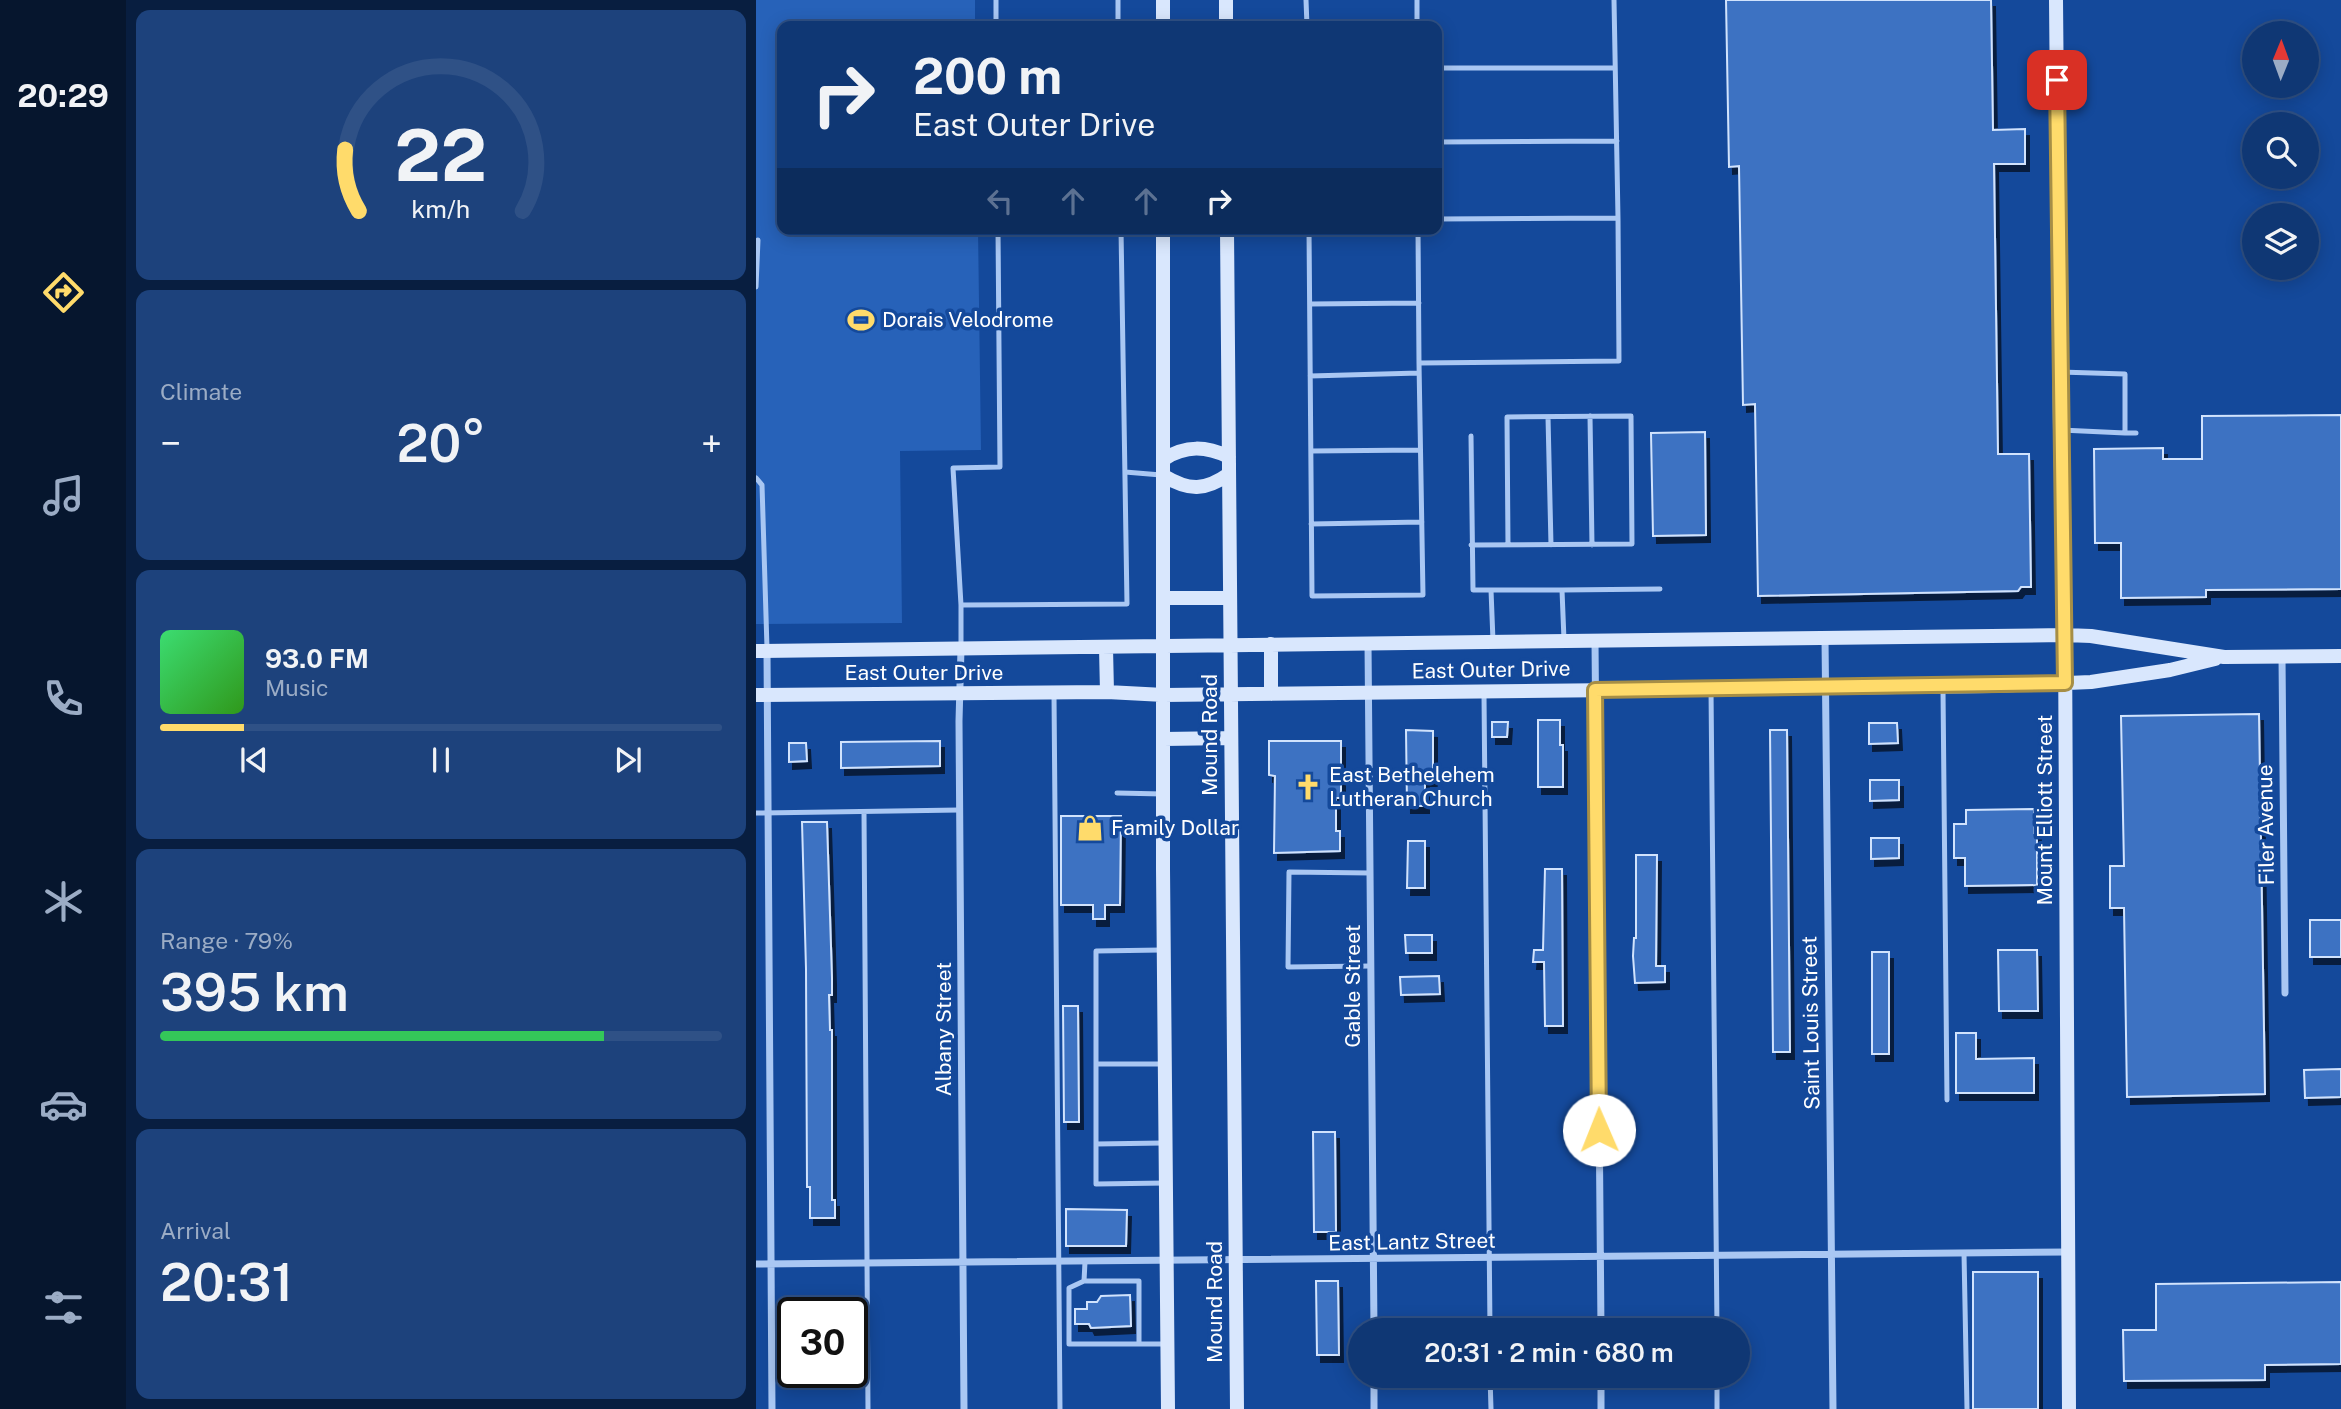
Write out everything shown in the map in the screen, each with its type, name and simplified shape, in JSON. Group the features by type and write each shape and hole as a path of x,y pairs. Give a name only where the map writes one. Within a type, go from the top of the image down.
{"main road":[{"path":"1163,0 1163,21"},
{"path":"1226,0 1226,21"},
{"name":"Mount Elliott Street","path":"2056,0 2060,430 2066,635 2069,1409"},
{"path":"1163,235 1168,1409"},
{"name":"Mound Road","path":"1227,235 1237,1409"},
{"path":"1164,459 1174,452 1196,448 1207,448 1229,457"},
{"path":"1164,476 1179,485 1196,487 1214,485 1229,474"},
{"path":"1165,598 1230,598"},
{"name":"East Outer Drive","path":"762,651 2066,635 2091,636 2224,657 2341,656"},
{"path":"1270,644 1271,694"},
{"path":"1106,648 1107,692"},
{"name":"East Outer Drive","path":"762,695 1107,692 1164,695 1943,687 2091,682 2171,670 2224,657"},
{"path":"1164,739 1230,738"}],"street":[{"name":"Saint Louis Street","path":"1825,638 1833,1409"},
{"path":"1595,640 1601,1318"},
{"name":"Gable Street","path":"1368,643 1374,1318"},
{"name":"Albany Street","path":"961,649 959,719 964,1409"},
{"path":"762,651 768,813 772,1409"},
{"name":"Filer Avenue","path":"2282,657 2285,993"},
{"name":"East Lantz Street","path":"756,1264 2067,1252"},
{"path":"1374,1388 1374,1409"},
{"path":"1601,1388 1601,1409"}],"lane":[{"path":"996,0 996,21"},
{"path":"1118,0 1118,21"},
{"path":"1306,0 1307,21"},
{"path":"1416,0 1417,21"},
{"path":"1419,363 1619,360 1614,0"},
{"path":"1442,68 1615,68"},
{"path":"1442,142 1616,141"},
{"path":"1442,219 1618,218"},
{"path":"961,649 953,468 1000,467 998,235"},
{"path":"961,605 1127,604 1121,235"},
{"path":"1309,235 1312,596 1423,595 1418,235"},
{"path":"756,287 758,240"},
{"path":"1310,304 1419,303"},
{"path":"2060,372 2135,374"},
{"path":"1310,376 1419,373"},
{"path":"2125,374 2125,433"},
{"path":"1590,416 1592,545"},
{"path":"1471,545 1508,545 1551,545 1592,545 1632,544 1631,416 1507,417 1508,545"},
{"path":"1548,417 1551,545"},
{"path":"2060,430 2136,433"},
{"path":"1471,436 1473,590 1660,589"},
{"path":"1311,451 1420,450"},
{"path":"1125,472 1164,476"},
{"path":"756,478 762,485 762,651"},
{"path":"1311,524 1422,522"},
{"path":"1491,590 1493,641"},
{"path":"1562,590 1564,640"},
{"path":"1943,687 1947,1100"},
{"path":"1711,689 1717,1318"},
{"path":"1484,691 1490,1318"},
{"path":"1054,693 1060,1409"},
{"path":"1054,793 1062,793"},
{"path":"1117,793 1164,794"},
{"path":"756,813 960,810"},
{"path":"864,812 868,1409"},
{"path":"1370,873 1289,872 1288,968 1371,966"},
{"path":"1164,950 1096,951 1096,1184 1166,1183"},
{"path":"1097,1064 1165,1064"},
{"path":"1096,1144 1166,1143"},
{"path":"1964,1253 1967,1409"},
{"path":"1084,1281 1085,1262"},
{"path":"1139,1344 1139,1281 1084,1281 1069,1287 1069,1344 1139,1344 1167,1343"},
{"path":"1490,1388 1491,1409"},
{"path":"1717,1388 1717,1409"}],"shaded area":[{"path":"756,0 975,0 975,21 777,21 777,235 978,235 981,450 900,451 902,623 756,624"}],"building":[{"path":"1726,0 1991,0 1993,130 2025,129 2025,164 1994,164 1998,454 2029,454 2031,587 2021,587 2018,591 1758,596 1755,404 1743,405 1739,166 1729,167"},
{"path":"2341,415 2341,589 2206,590 2206,597 2121,598 2121,543 2095,543 2094,449 2163,448 2163,459 2202,459 2202,416"},
{"path":"1705,432 1706,535 1653,536 1651,433"},
{"path":"2259,714 2265,1094 2127,1097 2124,908 2110,908 2110,866 2124,866 2121,716"},
{"path":"1538,720 1560,720 1563,787 1538,787"},
{"path":"1492,722 1508,722 1507,737 1492,737"},
{"path":"1869,723 1897,723 1898,743 1869,744"},
{"path":"1406,730 1433,731 1433,779 1425,779 1425,806 1407,806"},
{"path":"1770,730 1787,730 1790,1052 1773,1052"},
{"path":"940,741 940,766 841,768 841,742"},
{"name":"East Bethelehem Lutheran Church","path":"1269,741 1341,741 1341,798 1336,798 1336,831 1340,831 1340,851 1274,853 1275,776 1269,775"},
{"path":"789,743 806,743 807,761 789,762"},
{"path":"1870,780 1899,780 1899,800 1870,801"},
{"path":"2034,809 2037,885 1965,886 1965,858 1954,858 1954,824 1966,824 1966,810"},
{"path":"1061,816 1121,816 1120,905 1105,905 1105,919 1093,919 1093,905 1061,905"},
{"path":"802,822 827,822 832,978 832,995 829,995 832,1030 832,1200 835,1200 835,1218 810,1218 810,1187 807,1187"},
{"path":"1871,838 1899,838 1899,858 1871,859"},
{"path":"1408,841 1425,841 1425,888 1407,888"},
{"path":"1636,855 1657,855 1656,966 1665,966 1665,982 1635,983 1633,956 1636,938"},
{"path":"1545,869 1562,869 1563,1026 1545,1026 1544,962 1533,962 1534,950 1543,950"},
{"path":"2310,920 2341,920 2341,957 2310,957"},
{"path":"1405,935 1432,935 1432,953 1406,953"},
{"path":"1998,950 2037,950 2038,1011 1999,1011"},
{"path":"1872,952 1889,952 1889,1054 1872,1054"},
{"path":"1439,976 1440,994 1401,995 1400,977"},
{"path":"1063,1006 1078,1006 1079,1122 1064,1122"},
{"path":"1956,1033 1976,1033 1976,1059 2034,1058 2034,1093 1956,1093"},
{"path":"2341,1069 2341,1097 2305,1098 2304,1070"},
{"path":"1313,1132 1335,1132 1336,1232 1314,1232"},
{"path":"1066,1209 1127,1210 1126,1246 1066,1246"},
{"path":"1973,1272 2038,1272 2038,1409 1973,1409"},
{"path":"1316,1281 1338,1281 1339,1355 1317,1355"},
{"path":"2341,1282 2341,1364 2265,1365 2265,1380 2124,1381 2123,1330 2156,1330 2156,1284"},
{"path":"1130,1295 1131,1326 1091,1328 1089,1324 1075,1324 1075,1309 1087,1309 1087,1302 1097,1302 1101,1296"}],"place":[{"name":"Dorais Velodrome","path":"861,320"},
{"name":"East Bethelehem Lutheran Church","path":"1308,787"},
{"name":"Family Dollar","path":"1090,828"}],"route":[{"path":"1599,1130 1595,690 2065,683 2057,80"}]}
